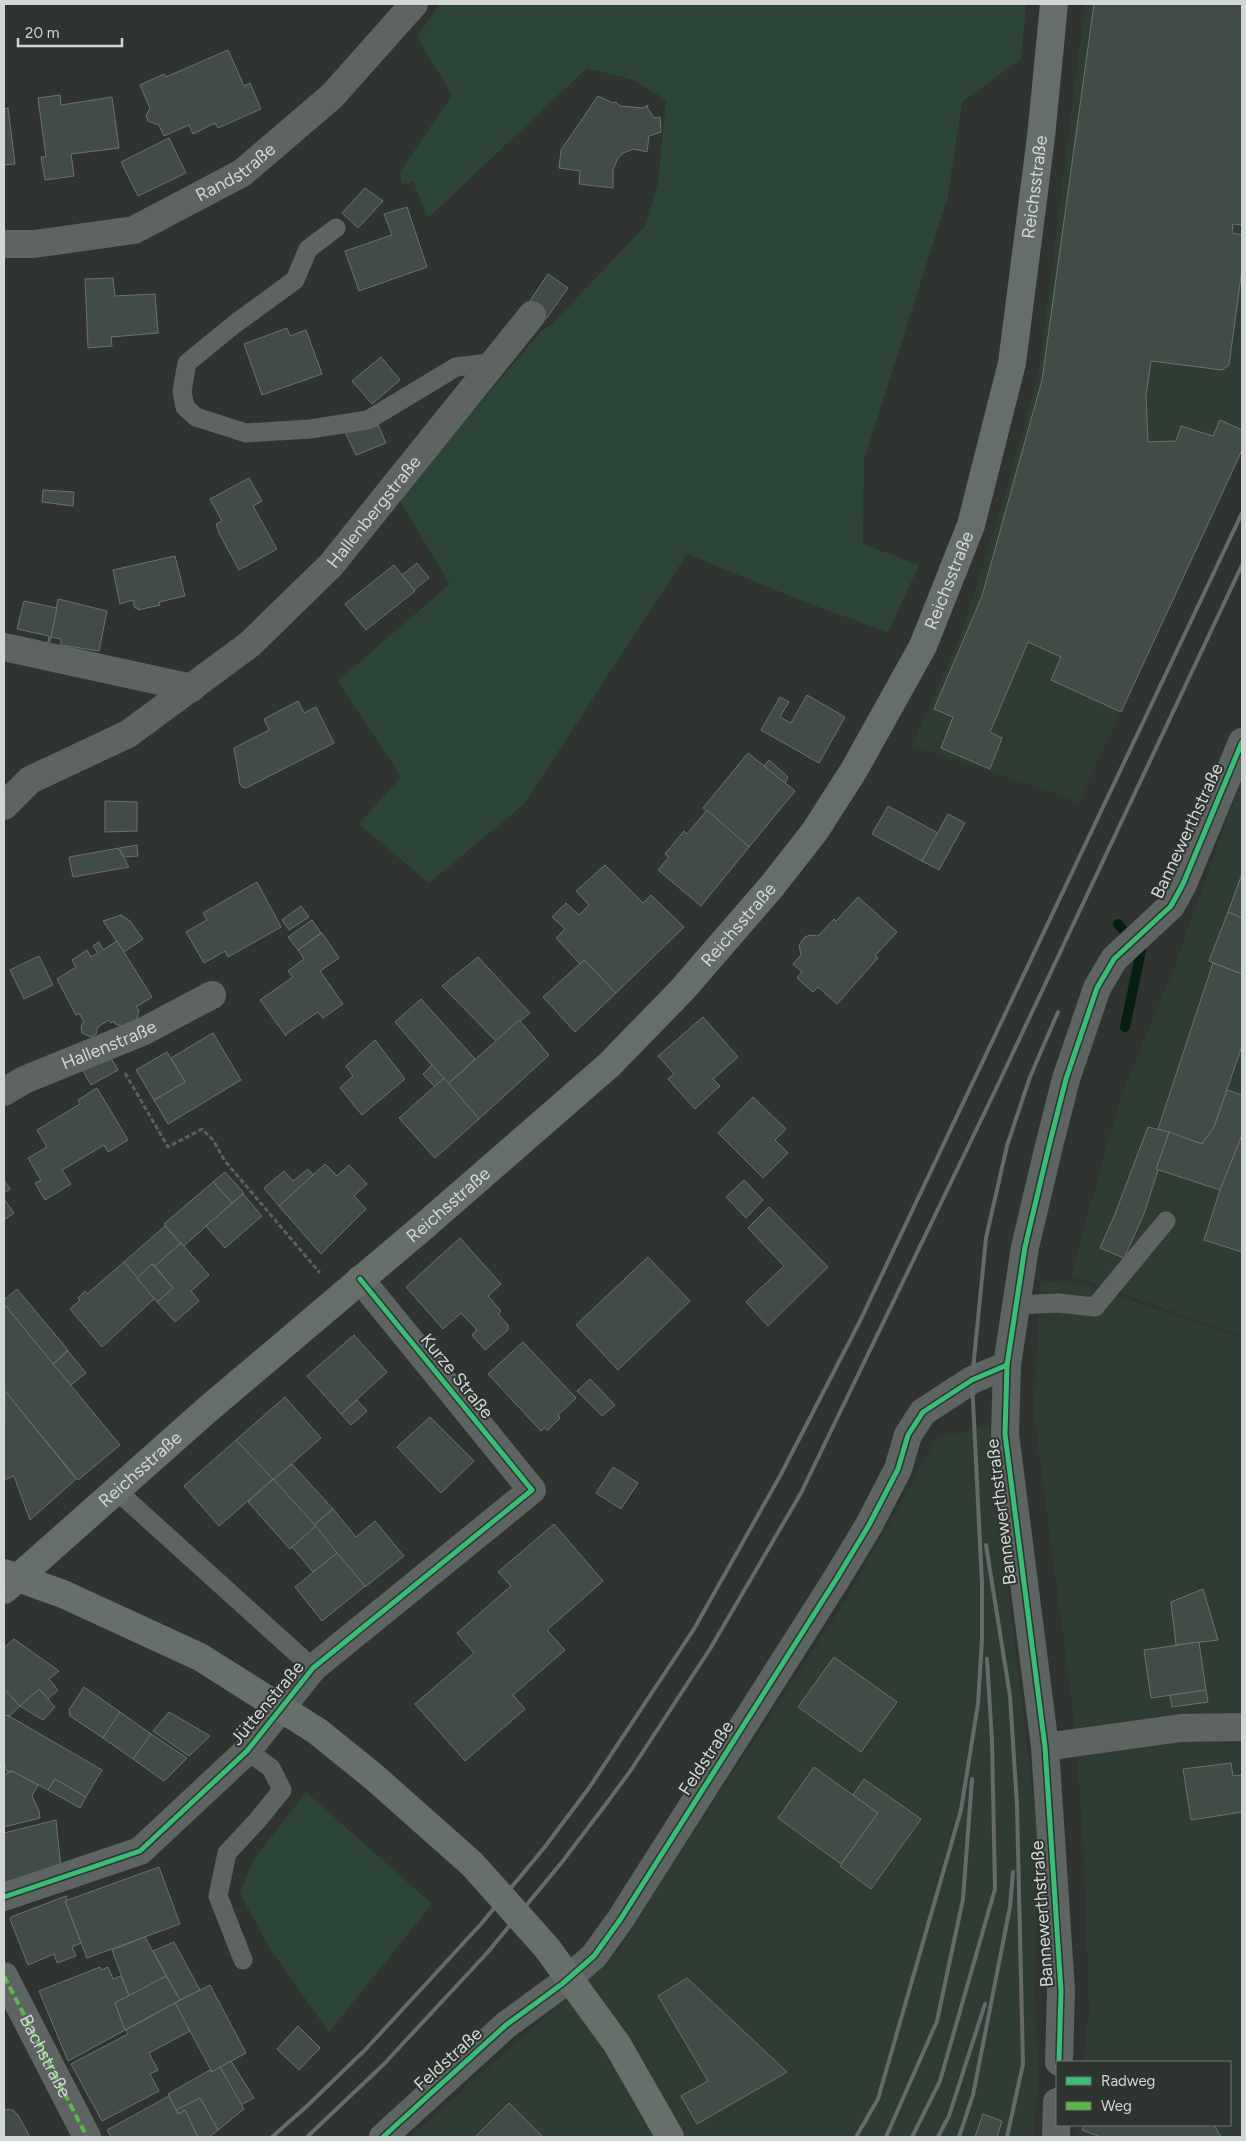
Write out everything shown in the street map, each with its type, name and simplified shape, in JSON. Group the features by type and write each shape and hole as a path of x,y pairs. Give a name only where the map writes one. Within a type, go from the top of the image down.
{"main road":[{"name":"Reichsstraße","path":"4,1590 208,1408 423,1227 609,1064 682,990 772,886 815,831 854,770 924,646 971,525 1012,363 1041,137 1054,4"},
{"path":"4,1573 63,1594 200,1656 317,1731 374,1777 472,1864 546,1948 617,2044 670,2137"}],"street":[{"name":"Randstraße","path":"4,244 34,244 134,230 242,173 332,96 414,4"},
{"name":"Hallenbergstraße","path":"4,806 30,780 128,734 250,644 331,566 497,362 532,315"},
{"path":"4,647 192,688"},
{"name":"Bannewerthstraße","path":"1059,2061 1062,1991 1045,1746 1005,1434 1007,1365 1018,1305 1025,1247 1066,1079 1097,988 1114,959 1171,906 1242,742"},
{"name":"Hallenstraße","path":"4,1092 24,1080 108,1044 142,1032 212,995"},
{"name":"Kurze Straße","path":"360,1280 532,1490"},
{"name":"Feldstraße","path":"383,2137 506,2025 562,1984 594,1956 620,1920 660,1854 837,1578 869,1525 898,1469 908,1435 923,1412 972,1380 1007,1365"},
{"name":"Jüttenstraße","path":"4,1897 140,1851 247,1751 313,1668 532,1490"},
{"path":"1045,1746 1181,1728 1242,1727"},
{"name":"Bachstraße","path":"4,1976 87,2137"}],"lane":[{"path":"336,228 308,249 295,280 236,323 187,363 182,391 185,407 196,417 246,433 310,429 368,420 456,367 497,362"},
{"path":"1018,1305 1058,1303 1095,1307 1166,1220"},
{"path":"116,1490 313,1668"},
{"path":"243,1960 218,1896 227,1853 257,1821 282,1790 271,1768 247,1751"}],"path":[{"path":"108,1044 168,1147 202,1128 213,1140 225,1161 236,1175 340,1297"}],"shaded area":[{"path":"1085,4 1242,4 1242,455 1078,803 1048,791 912,746 962,631 1008,485 1039,370"},
{"path":"1242,778 1242,1336 1071,1275 1120,1100 1175,965"},
{"path":"1040,1281 1083,1284 1242,1338 1242,2137 1075,2137 1077,2126 1231,2126 1231,2061 1083,2061 1089,2011 1083,1834 1072,1703 1034,1414"},
{"path":"989,1425 1038,1840 1035,1992 1038,2083 1033,2137 410,2137 617,1954 656,1890 847,1598 937,1438"}],"green space":[{"path":"440,4 1026,4 1021,59 962,102 948,196 864,460 863,544 919,565 888,632 810,604 687,554 524,804 429,883 359,824 401,777 338,681 450,584 399,499 541,331 551,325 646,225 658,183 666,100 634,80 587,68 428,218 413,181 402,185 400,172 452,95 417,37"},
{"path":"306,1792 432,1904 329,2032 270,1949 240,1893 254,1859"}],"building":[{"path":"1094,4 1242,4 1242,225 1233,224 1232,233 1242,235 1242,269 1229,365 1222,370 1151,361 1146,396 1148,442 1176,441 1181,426 1213,436 1220,420 1242,430 1242,450 1121,712 1051,680 1061,657 1028,642 990,732 1002,738 990,769 941,748 953,717 934,709 982,596 1042,380"},
{"path":"228,50 244,86 250,83 261,109 218,128 215,123 193,134 189,125 164,136 159,125 148,121 146,116 150,108 140,85 164,74 166,77"},
{"path":"60,95 61,105 112,97 119,148 71,154 74,176 45,180 41,157 46,157 38,98"},
{"path":"598,96 613,103 616,102 620,106 643,108 648,105 647,107 654,118 660,117 661,132 649,136 647,152 634,149 623,153 618,158 613,170 613,188 579,184 580,171 559,168 561,150"},
{"path":"8,108 15,164 4,165 4,109"},
{"path":"169,138 186,173 138,196 121,162"},
{"path":"365,188 383,201 358,228 342,213"},
{"path":"407,207 427,267 359,291 345,251 392,235 384,214"},
{"path":"548,274 568,288 546,319 527,305"},
{"path":"113,278 115,296 155,294 158,333 111,337 112,346 88,348 85,279"},
{"path":"287,328 290,336 306,330 322,374 262,395 244,344"},
{"path":"381,357 400,380 372,404 352,381"},
{"path":"378,425 386,443 356,455 345,432"},
{"path":"249,478 262,501 253,506 277,549 239,570 220,535 216,524 222,521 210,499"},
{"path":"43,490 74,492 73,506 42,502"},
{"path":"175,556 185,596 159,602 160,605 138,610 138,608 135,608 133,600 120,604 113,570"},
{"path":"417,563 429,578 414,590 402,575"},
{"path":"394,565 415,591 366,630 345,604"},
{"path":"58,599 107,611 99,651 61,645 61,639 51,637"},
{"path":"24,601 57,608 50,642 48,642 49,636 17,629"},
{"path":"807,695 845,717 819,763 761,730 780,697 789,702 780,717 791,723"},
{"path":"298,701 304,713 316,707 334,743 246,788 242,787 234,748 269,730 264,719"},
{"path":"748,753 795,791 749,847 703,808"},
{"path":"769,760 788,777 785,783 764,766"},
{"path":"105,801 137,802 137,831 105,832"},
{"path":"888,806 938,833 922,861 872,834"},
{"path":"707,810 749,847 701,906 658,870 669,857 665,854 684,831 687,834"},
{"path":"948,814 965,823 939,870 922,861"},
{"path":"137,845 138,856 125,857 119,849 129,867 73,877 69,857"},
{"path":"605,865 643,903 651,895 684,927 616,993 584,960 580,964 556,938 565,929 552,917 566,903 579,915 589,905 576,891"},
{"path":"1242,874 1242,918 1228,912"},
{"path":"257,882 281,927 228,957 225,951 204,963 186,932 207,920 203,913"},
{"path":"858,897 897,932 875,956 878,958 837,1004 818,987 813,992 797,978 802,972 793,964 801,955 799,945 805,937 810,935 818,936 834,919 836,921"},
{"path":"301,906 309,917 289,930 282,920"},
{"path":"1228,912 1242,918 1242,974 1209,961"},
{"path":"121,915 130,921 143,939 124,952 103,921"},
{"path":"312,920 321,933 298,950 288,937"},
{"path":"322,933 339,958 320,971 343,1004 323,1018 318,1012 286,1034 286,1036 260,1000 293,977 288,971 304,959 298,950"},
{"path":"117,941 152,997 136,1007 139,1010 137,1019 123,1026 115,1024 114,1021 111,1023 109,1020 98,1027 96,1034 91,1037 82,1033 81,1026 84,1022 79,1013 76,1015 57,979 76,967 72,960 87,950 91,957 98,953 93,946 99,942 103,950"},
{"path":"39,956 53,985 24,999 10,970"},
{"path":"478,957 530,1013 496,1041 442,986"},
{"path":"584,960 616,993 575,1032 543,997"},
{"path":"1213,963 1242,974 1242,1046 1214,1127 1202,1144 1158,1129"},
{"path":"421,999 475,1059 448,1084 395,1022"},
{"path":"703,1017 738,1057 713,1079 720,1086 695,1109 668,1079 674,1074 658,1056"},
{"path":"519,1020 549,1055 479,1119 448,1084"},
{"path":"213,1033 241,1080 168,1124 154,1100 185,1082 171,1058"},
{"path":"375,1040 405,1079 362,1115 340,1088 353,1076 346,1066"},
{"path":"167,1052 185,1082 154,1100 136,1070"},
{"path":"110,1056 118,1070 91,1085 82,1069"},
{"path":"432,1065 444,1078 435,1087 423,1074"},
{"path":"444,1078 479,1119 435,1158 399,1118"},
{"path":"97,1088 128,1140 108,1152 104,1145 62,1170 71,1184 45,1200 35,1183 41,1180 28,1158 47,1147 37,1130 80,1104 78,1100"},
{"path":"1227,1090 1242,1095 1242,1135 1220,1190 1156,1169 1169,1132 1202,1144 1214,1127"},
{"path":"753,1097 786,1129 775,1140 788,1153 763,1178 718,1133"},
{"path":"1148,1127 1169,1132 1156,1169 1158,1170 1144,1214 1124,1258 1100,1248"},
{"path":"1242,1135 1242,1252 1204,1240 1220,1190"},
{"path":"325,1164 337,1176 349,1165 367,1184 354,1196 366,1209 321,1254 279,1206"},
{"path":"308,1169 313,1175 279,1206 264,1188 284,1171 293,1181"},
{"path":"225,1172 244,1193 232,1203 213,1182"},
{"path":"4,1180 10,1189 4,1193"},
{"path":"744,1180 763,1200 746,1218 726,1197"},
{"path":"213,1182 232,1203 184,1246 164,1224"},
{"path":"243,1194 262,1216 225,1248 206,1226"},
{"path":"4,1199 14,1213 4,1220"},
{"path":"769,1207 828,1267 768,1326 746,1302 784,1266 748,1228"},
{"path":"165,1226 180,1244 155,1266 152,1264 137,1278 124,1262"},
{"path":"460,1238 501,1284 488,1296 501,1311 498,1314 508,1325 508,1330 485,1350 472,1335 477,1330 461,1313 443,1329 406,1287"},
{"path":"181,1243 209,1275 191,1291 199,1301 175,1322 157,1302 173,1288 155,1266"},
{"path":"648,1257 690,1301 618,1370 576,1325"},
{"path":"124,1262 155,1298 102,1347 70,1309 80,1300 78,1298 85,1291 87,1294"},
{"path":"152,1264 173,1288 157,1302 137,1278"},
{"path":"17,1289 68,1350 53,1364 4,1304 4,1300"},
{"path":"4,1304 120,1445 78,1480 4,1390"},
{"path":"354,1335 387,1372 341,1414 307,1376"},
{"path":"523,1342 576,1398 558,1415 560,1418 548,1430 544,1428 541,1431 488,1374"},
{"path":"68,1351 86,1373 71,1385 53,1364"},
{"path":"590,1379 615,1405 602,1416 577,1391"},
{"path":"5,1391 76,1479 30,1520 14,1476 4,1480"},
{"path":"285,1397 321,1438 273,1480 236,1440"},
{"path":"357,1400 367,1411 351,1425 341,1414"},
{"path":"430,1417 474,1461 441,1493 397,1447"},
{"path":"236,1440 273,1479 219,1526 184,1486"},
{"path":"292,1464 333,1509 314,1525 273,1480"},
{"path":"613,1467 638,1483 621,1509 596,1493"},
{"path":"273,1479 316,1526 290,1549 248,1502"},
{"path":"333,1509 356,1537 375,1521 404,1556 365,1587 314,1525"},
{"path":"554,1524 603,1581 547,1630 565,1650 513,1695 525,1709 465,1761 415,1704 474,1653 457,1633 511,1586 498,1572"},
{"path":"316,1526 337,1553 313,1572 292,1547"},
{"path":"337,1553 365,1586 322,1621 295,1587"},
{"path":"1203,1589 1218,1640 1176,1645 1171,1602"},
{"path":"14,1639 59,1671 49,1679 58,1690 48,1699 39,1689 20,1706 4,1689 4,1648"},
{"path":"1199,1642 1206,1690 1151,1698 1144,1650"},
{"path":"834,1657 897,1702 861,1752 798,1707"},
{"path":"84,1687 120,1712 103,1738 70,1716 69,1710"},
{"path":"4,1689 20,1706 9,1716 4,1715"},
{"path":"39,1689 55,1707 43,1720 20,1706"},
{"path":"1206,1690 1208,1702 1172,1707 1170,1696 1172,1695"},
{"path":"120,1712 151,1734 133,1759 103,1738"},
{"path":"169,1712 210,1736 189,1756 153,1731"},
{"path":"4,1715 9,1716 102,1770 86,1797 55,1779 48,1790 12,1771 7,1772 4,1764"},
{"path":"151,1734 187,1758 164,1781 133,1759"},
{"path":"1231,1763 1233,1776 1242,1775 1242,1812 1191,1820 1183,1769"},
{"path":"814,1767 878,1813 841,1864 778,1818"},
{"path":"12,1771 38,1785 32,1796 40,1818 4,1827 4,1775"},
{"path":"55,1779 86,1797 80,1808 48,1790"},
{"path":"864,1779 921,1819 871,1889 840,1866 878,1813 853,1795"},
{"path":"56,1820 61,1869 4,1882 4,1833"},
{"path":"159,1867 180,1924 87,1958 65,1901"},
{"path":"66,1896 67,1901 65,1901 81,1943 72,1947 76,1956 57,1963 54,1954 28,1965 10,1919 11,1917"},
{"path":"145,1937 166,1976 129,1996 112,1950"},
{"path":"174,1942 200,1990 180,2000 153,1951"},
{"path":"100,1967 101,1970 108,1967 113,1979 121,1976 129,1996 115,2003 125,2030 68,2061 39,1991"},
{"path":"166,1976 180,2000 125,2030 115,2003"},
{"path":"687,1978 787,2072 697,2124 681,2096 708,2081 658,1996"},
{"path":"210,1985 246,2053 212,2072 175,2003"},
{"path":"175,2003 190,2031 149,2053 158,2070 150,2074 159,2091 102,2121 71,2064 128,2034 126,2030"},
{"path":"298,2026 320,2048 299,2070 277,2049"},
{"path":"231,2061 254,2098 241,2105 220,2067"},
{"path":"220,2067 244,2109 218,2130 200,2098 176,2110 168,2094 210,2070 212,2072"},
{"path":"169,2096 178,2114 185,2110 198,2137 111,2137 107,2130"},
{"path":"200,2098 218,2130 209,2137 198,2137 185,2110 178,2114 176,2110"},
{"path":"509,2103 543,2137 475,2137"},
{"path":"9,2109 18,2115 30,2137 4,2137 4,2110"},
{"path":"983,2114 1002,2121 997,2137 975,2137"},
{"path":"1084,2126 1215,2126 1221,2137 1101,2137 1082,2130"}],"waterway":[{"path":"1118,924 1141,951 1125,1027"}],"railway":[{"path":"272,2137 366,2049 481,1924 544,1848 589,1788 694,1629 780,1476 860,1321 1242,513"},
{"path":"307,2137 383,2065 487,1953 562,1862 631,1770 710,1649 801,1493 995,1091 1242,565"},
{"path":"856,2137 878,2099 961,1810 978,1704 982,1639 982,1584 972,1380 986,1238 1007,1146 1030,1077 1058,1012"},
{"path":"986,1545 1010,1696 1017,1805 1023,2064 1007,2137"},
{"path":"912,2137 940,2081 995,1889 992,1741 987,1659"},
{"path":"886,2137 937,2021 963,1899 972,1779"},
{"path":"959,2137 973,2095 1010,1907 1013,1872"},
{"path":"938,2137 949,2116 985,2004"}],"marked path":[{"path":"4,1976 87,2137"}],"cycle path":[{"path":"1059,2061 1061,1991 1045,1747 1005,1434 1007,1365 1025,1247 1049,1146 1066,1079 1097,988 1114,959 1171,906 1183,884 1242,742"},
{"path":"4,1897 140,1851 247,1751 313,1668 532,1490 360,1279"},
{"path":"383,2137 506,2025 562,1984 594,1956 620,1920 837,1578 869,1525 898,1469 908,1435 923,1412 972,1380 1007,1365"}]}
